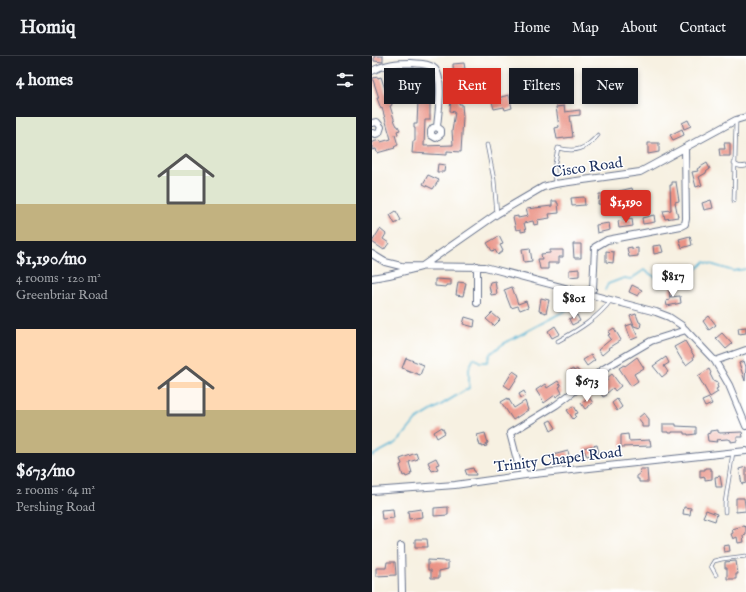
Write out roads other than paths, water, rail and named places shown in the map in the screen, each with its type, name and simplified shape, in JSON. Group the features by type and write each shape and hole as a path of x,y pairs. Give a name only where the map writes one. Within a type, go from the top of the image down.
{"street":[{"path":"390,56 390,64"},
{"path":"372,70 383,65 390,64 423,64 434,69 438,73 440,84 437,127"},
{"name":"Cisco Road","path":"372,278 421,267 497,214 543,187 640,172 736,120 746,117"},
{"path":"372,122 380,124 381,130 376,134 372,133"},
{"path":"583,292 593,289 595,247 607,240 685,224 685,148"},
{"path":"372,254 385,262 395,265 421,267 477,266 583,292 663,314 674,320 686,330 715,361 728,385 746,426"},
{"path":"477,266 477,303"},
{"path":"525,475 517,460 510,433 556,405 605,368 651,341 686,330"},
{"path":"715,361 746,350"},
{"name":"Trinity Chapel Road","path":"372,491 455,485 525,475 746,451"},
{"path":"401,546 402,592"}],"lane":[{"path":"734,201 736,120"},
{"path":"555,184 554,168 558,148 567,151 579,150 590,145 598,136"},
{"path":"488,145 493,173 497,214"},
{"path":"734,162 736,166 746,166"},
{"path":"558,341 592,319 601,312 611,300"},
{"path":"725,512 733,452"},
{"path":"716,575 711,566 714,561 746,556"}],"waterway":[{"path":"605,290 608,284 624,278 631,279 644,270 655,277 680,273 688,268 697,269 704,262 733,271 746,269"},
{"path":"372,456 394,444 403,436 416,420 469,388 469,368 474,358 480,362 487,362 490,354 503,344 574,306 585,302"}]}
